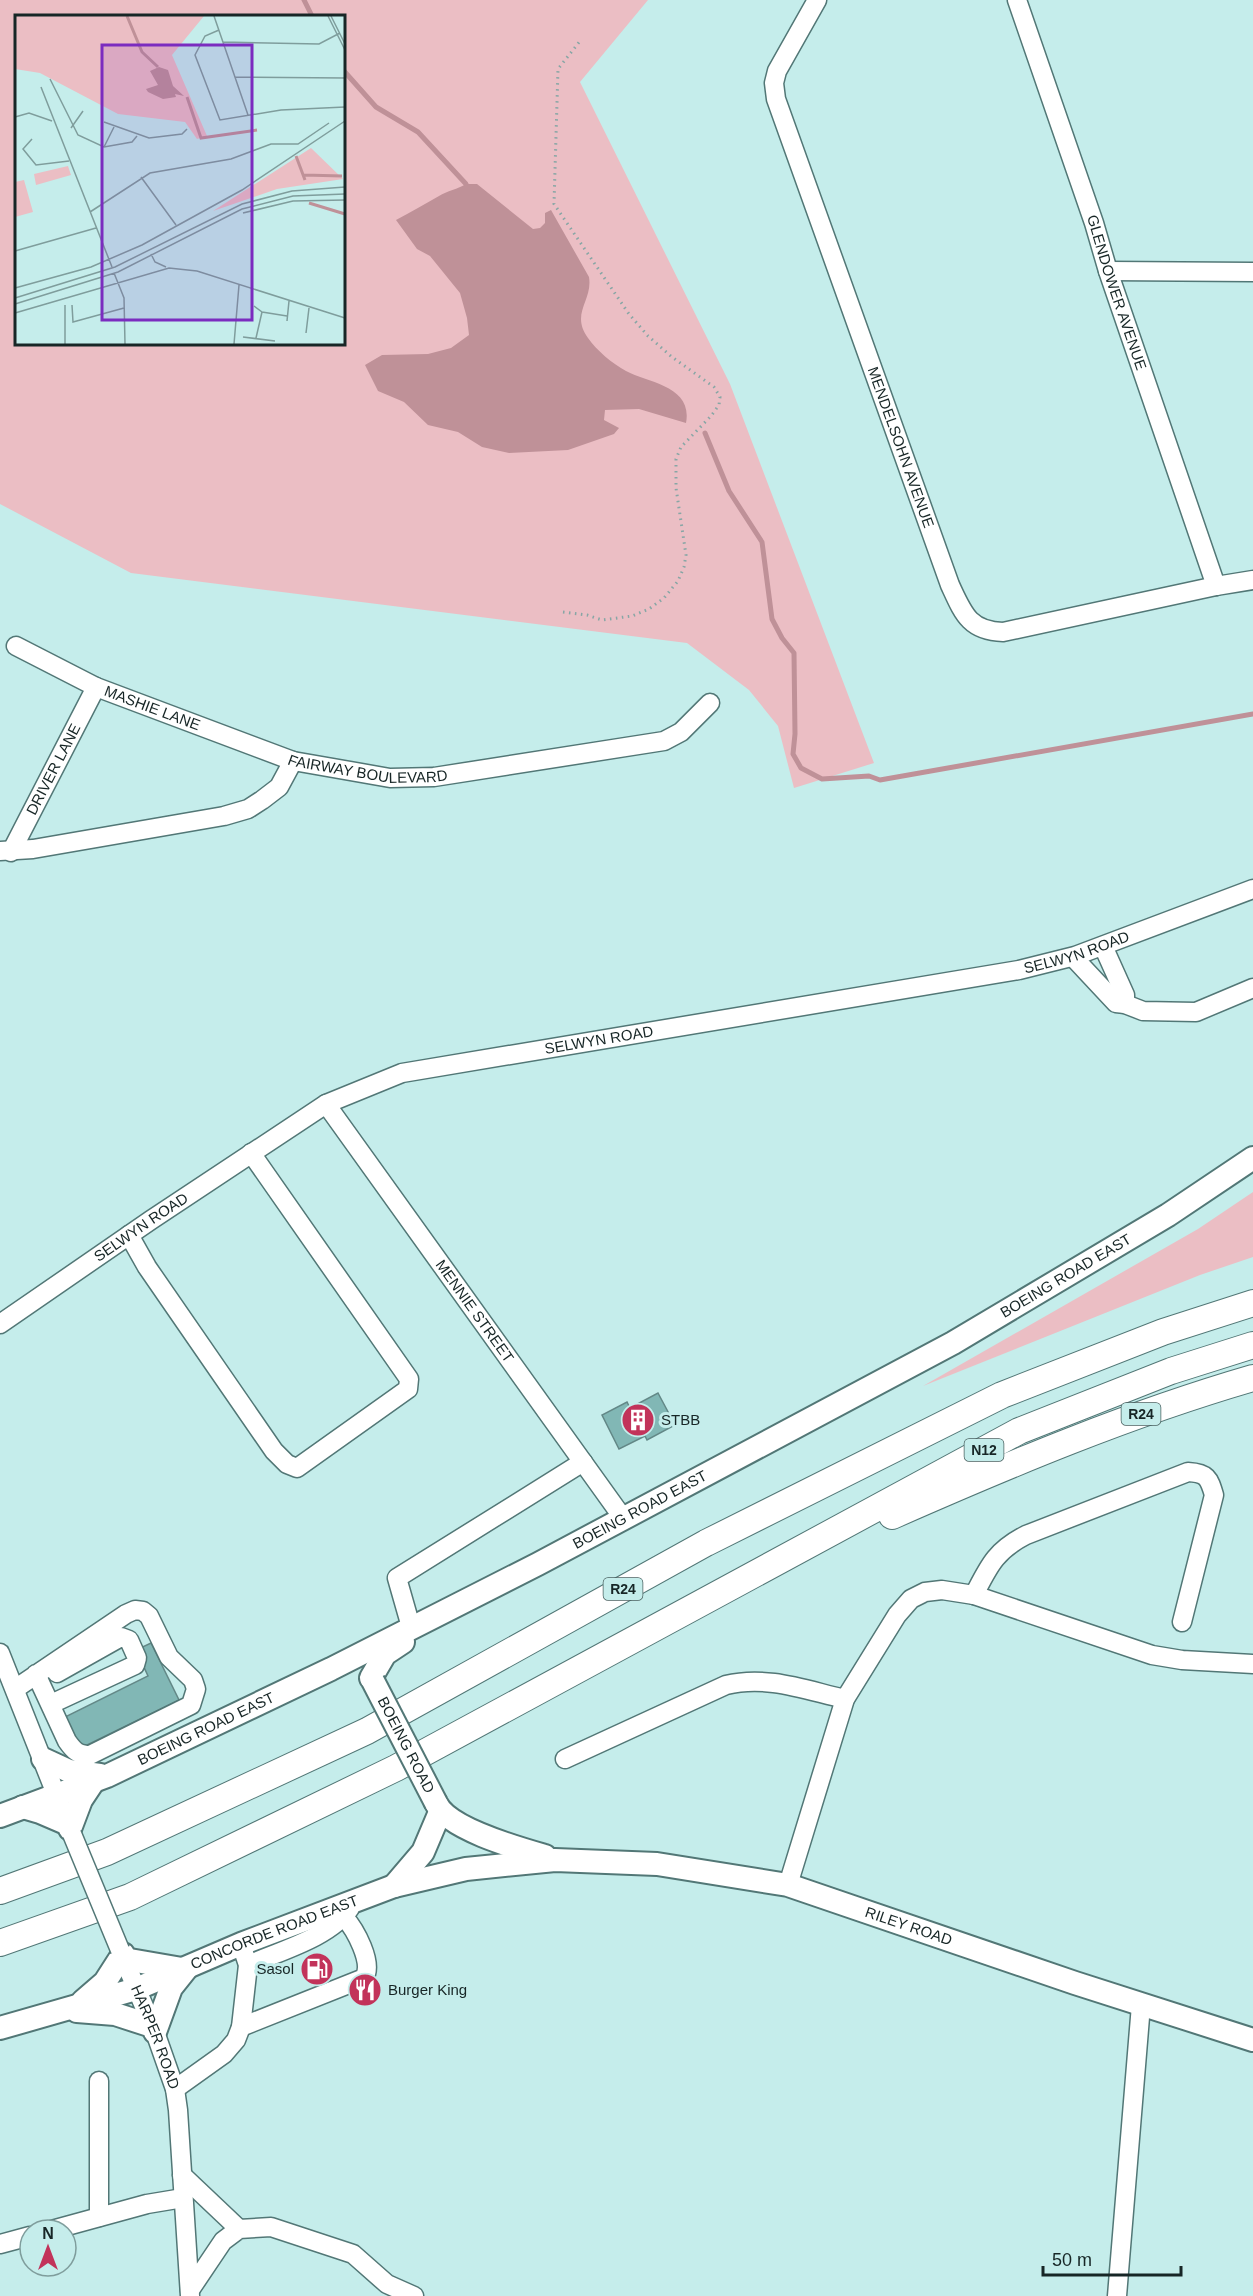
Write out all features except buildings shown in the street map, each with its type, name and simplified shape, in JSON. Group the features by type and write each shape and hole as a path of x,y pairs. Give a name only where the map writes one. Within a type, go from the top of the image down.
{"highway":[{"name":"R24","path":"0,1891 107,1852 367,1731 706,1543 1002,1395 1163,1332 1253,1304"},
{"name":"N12","path":"729,1587 1019,1431 1171,1371 1253,1345"},
{"name":"R24","path":"0,1943 130,1897 385,1773 729,1587 1032,1455 1184,1398 1253,1378"}],"main road":[{"name":"BOEING ROAD EAST","path":"0,1816 100,1779 331,1669 623,1518 953,1343 1168,1215 1253,1158"},
{"path":"331,1669 372,1679 385,1654 476,1594"},
{"name":"BOEING ROAD","path":"372,1679 438,1808"},
{"path":"23,1807 40,1812 70,1829 81,1800 100,1779 69,1771 43,1759"},
{"path":"394,1886 423,1852 438,1808 494,1841 555,1860"},
{"name":"RILEY ROAD","path":"555,1860 657,1864 788,1885 1141,2005 1253,2040"},
{"name":"CONCORDE ROAD EAST","path":"0,2028 136,1989 185,1968 245,1954 343,1915 394,1886 466,1869 555,1860"},
{"path":"123,1954 185,1968 171,1988 154,2029 115,2014 71,2008 105,1982 123,1954"}],"street":[{"name":"MENDELSOHN AVENUE","path":"817,0 777,70 774,83 776,99 950,585 969,621 980,628 1003,632 1253,580"},
{"name":"GLENDOWER AVENUE","path":"1017,0 1216,586"},
{"path":"1108,271 1253,272"},
{"name":"MASHIE LANE","path":"16,646 96,687 293,761"},
{"name":"DRIVER LANE","path":"6,851 96,687"},
{"name":"FAIRWAY BOULEVARD","path":"6,851 224,816 248,809 279,787 293,761 390,778 434,777 664,741 681,732 710,703"},
{"name":"SELWYN ROAD","path":"0,1324 326,1104 402,1073 1019,970 1072,957 1253,889"},
{"path":"1103,946 1125,995 1125,1004"},
{"path":"1072,957 1116,1004 1125,1004 1143,1011 1196,1012 1253,988"},
{"name":"MENNIE STREET","path":"326,1104 623,1518"},
{"path":"129,1235 147,1267 274,1451 286,1464 297,1468 408,1389 409,1379 251,1153"},
{"path":"411,1627 397,1578 583,1462"},
{"path":"974,1595 997,1555 1017,1539 1188,1472 1200,1473 1207,1477 1213,1502 1182,1622"},
{"path":"788,1885 845,1700 897,1615 911,1599 925,1592 942,1590 974,1595 1152,1655 1182,1660 1253,1664"},
{"path":"135,1610 143,1611 149,1616 169,1657 186,1671 196,1689 191,1705 90,1755 80,1755 67,1741 38,1678 135,1610"},
{"path":"15,1689 121,1638 129,1640 137,1658 135,1665 51,1704"},
{"name":"HARPER ROAD","path":"0,1653 70,1829 154,2029 175,2089 190,2293"},
{"path":"565,1759 726,1684 746,1680 767,1681 845,1700"},
{"path":"175,2089 232,2046 241,2027 245,1954 320,1934 343,1915 353,1927 361,1946 368,1970 364,1978 241,2027"},
{"path":"1117,2296 1141,2005"},
{"path":"99,2081 99,2217"},
{"path":"182,2175 239,2229"},
{"path":"78,2223 147,2204 183,2198"},
{"path":"190,2293 223,2241 239,2229 271,2227 353,2254 387,2284 414,2296"},
{"path":"0,2244 18,2239"}],"path":[{"path":"563,612 587,615 602,620 632,616 650,609 664,598 678,581 686,555 675,476 676,459 681,447 719,405 720,397 714,387 672,357 648,336 629,314 554,204 558,69 580,42"}],"shaded area":[{"path":"0,0 648,0 580,82 730,384 874,763 794,788 778,726 749,690 687,643 131,573 0,504"},
{"path":"466,184 477,184 533,229 540,228 545,223 545,213 551,210 589,277 588,293 581,321 591,343 621,368 676,393 683,401 686,423 639,409 605,410 604,420 619,428 614,434 568,450 509,453 482,447 458,432 428,425 404,402 378,391 365,365 382,355 428,354 451,348 469,335 460,293 430,256 417,249 396,220 442,194"},
{"path":"1253,1192 1253,1257 1200,1275 923,1386 1198,1229"}],"waterway":[{"path":"304,0 312,15"},
{"path":"345,72 376,107 418,132 466,184"},
{"path":"705,433 729,491 762,542 772,619 782,638 794,653 795,734 793,754 801,768 822,779 869,776 880,780 1253,714"}],"place":[{"name":"STBB","path":"638,1420"},
{"name":"Sasol","path":"317,1969"},
{"name":"Burger King","path":"365,1990"}]}
